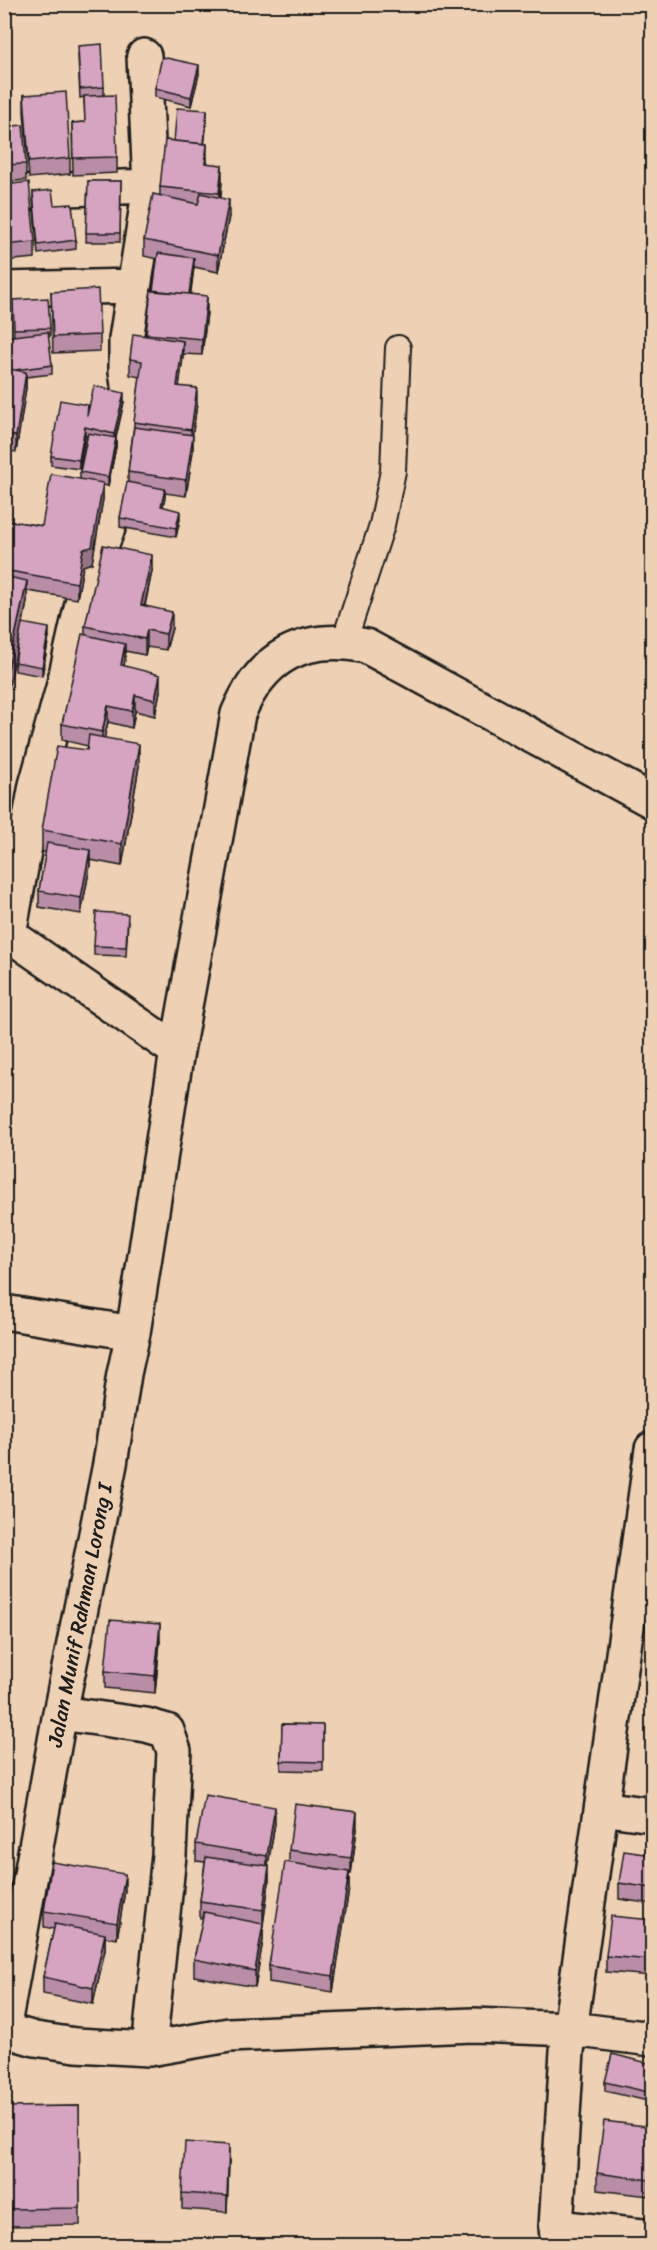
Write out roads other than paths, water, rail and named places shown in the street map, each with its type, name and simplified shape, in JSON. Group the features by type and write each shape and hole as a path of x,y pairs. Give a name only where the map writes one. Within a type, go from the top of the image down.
{"street":[{"path":"144,57 150,186 126,339 126,370 132,413 126,455 111,520 86,586 63,688 36,785 7,933 177,1051"},
{"path":"4,195 66,189 150,186"},
{"path":"4,289 134,286"},
{"name":"Jalan Munif Rahman Lorong I","path":"4,2025 60,1713 110,1464 177,1051 238,714 246,693 276,660 297,649 320,643 344,642 366,646 652,801"},
{"path":"4,1312 133,1333"},
{"path":"652,1449 641,1613 602,1808 567,2051 557,2236 652,2237"},
{"path":"60,1713 146,1725 167,1731 174,1751 169,1856 149,2049"},
{"path":"602,1808 652,1815"},
{"path":"4,2030 35,2039 76,2045 149,2049 229,2035 473,2025 571,2029 652,2039"}],"lane":[{"path":"344,642 382,525 393,471 398,348"}]}
